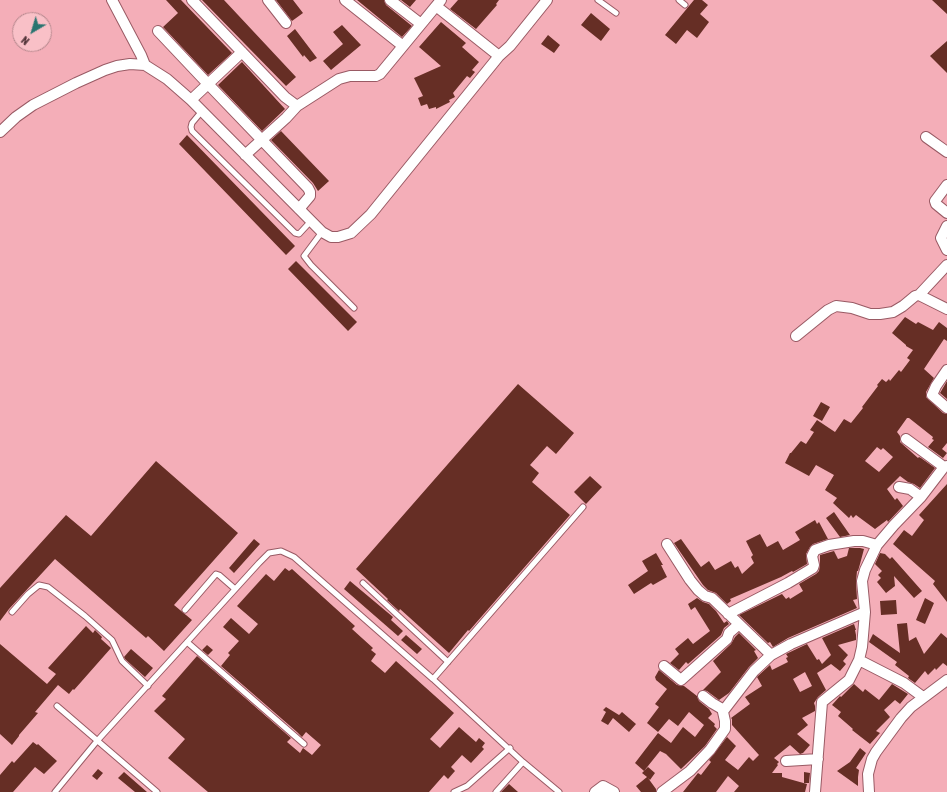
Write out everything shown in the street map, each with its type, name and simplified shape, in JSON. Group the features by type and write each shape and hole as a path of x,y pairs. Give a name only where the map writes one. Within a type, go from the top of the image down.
{"street":[{"path":"112,0 145,65"},
{"path":"192,0 285,97 297,106"},
{"path":"268,0 286,23"},
{"path":"346,0 403,46"},
{"path":"390,0 421,24"},
{"path":"0,132 16,117 33,105 76,83 117,66 130,64 145,65 167,79 191,100 322,232 331,236 343,236 351,233 371,214 499,56 510,46 547,0"},
{"path":"245,155 297,106 331,83 345,77 355,75 376,76 380,74 437,2 499,56"},
{"path":"158,31 310,192 310,196 299,209"},
{"path":"191,100 242,52"},
{"path":"926,137 947,152"},
{"path":"947,185 935,201 936,204 947,213"},
{"path":"947,226 941,238 947,250"},
{"path":"796,336 828,310 836,306 852,308 870,314 893,312 915,296 919,296 947,265"},
{"path":"919,296 947,309"},
{"path":"947,370 932,394 947,408"},
{"path":"815,792 822,702 849,680 859,660 862,647 865,612 862,581 867,565 877,545 894,525 921,498 946,467 906,439"},
{"path":"899,487 910,489 921,498"},
{"path":"728,614 812,569 814,566 812,554 815,550 829,545 854,541 863,541 877,545"},
{"path":"667,544 698,590 705,596 712,598 738,625 771,655"},
{"path":"662,792 690,770 717,741 726,727 723,712 724,710 754,672 771,655 791,644 865,612"},
{"path":"664,666 681,680 727,639 729,633 738,625"},
{"path":"859,660 904,683 923,697"},
{"path":"869,792 868,774 872,759 876,752 901,718 923,697 947,680"},
{"path":"703,696 712,704 724,710"},
{"path":"786,761 818,760"},
{"path":"595,792 603,786 614,792"}],"lane":[{"path":"598,0 616,13"},
{"path":"679,0 685,5"},
{"path":"202,111 192,123 192,131 295,233 299,234 311,221"},
{"path":"322,232 304,256 354,308"},
{"path":"433,679 583,507"},
{"path":"55,792 97,741 269,553 281,551 294,557 433,679 510,748 523,762 559,792"},
{"path":"186,610 216,574 236,589"},
{"path":"363,583 448,662"},
{"path":"12,612 28,594 39,585 48,587 85,616 112,640 122,661 148,686"},
{"path":"187,642 304,744"},
{"path":"57,706 157,792"},
{"path":"454,792 467,786 510,748"},
{"path":"496,792 523,762"}],"building":[{"path":"166,0 181,0 232,53 208,75 163,27 178,13"},
{"path":"202,0 224,0 296,77 286,86"},
{"path":"276,0 293,0 303,13 292,21"},
{"path":"357,0 384,0 386,5 412,26 402,37"},
{"path":"401,0 416,0 410,7"},
{"path":"458,0 499,0 496,4 497,5 476,29 450,9"},
{"path":"694,0 702,0 708,5 700,14 709,22 697,38 687,30 676,44 665,35"},
{"path":"932,0 947,0 947,14"},
{"path":"591,13 610,29 601,41 581,25"},
{"path":"441,22 466,43 462,47 479,62 472,70 475,72 470,78 467,76 453,93 455,97 449,100 450,102 436,109 436,107 429,109 427,104 421,106 418,98 423,96 414,78 441,66 419,47"},
{"path":"342,25 361,45 331,70 323,61 343,44 333,32"},
{"path":"295,29 317,58 310,62 304,55 303,57 287,36"},
{"path":"548,35 560,45 554,53 541,44"},
{"path":"947,41 947,73 930,56"},
{"path":"242,62 285,109 262,131 218,85"},
{"path":"281,131 329,181 318,191 313,183 271,140"},
{"path":"187,135 295,246 286,255 179,144"},
{"path":"296,261 357,322 348,331 288,269"},
{"path":"905,317 916,324 918,322 933,330 939,322 947,328 947,341 944,339 924,369 934,378 926,392 926,397 943,413 947,414 947,443 942,449 947,453 943,458 928,447 934,440 932,439 933,437 907,418 897,432 900,436 900,442 918,458 921,458 935,468 920,488 900,476 887,489 895,500 897,498 903,506 888,522 887,520 875,529 856,515 853,518 851,515 849,518 833,503 837,498 825,490 834,475 816,465 809,476 785,463 790,453 801,441 806,444 814,432 810,430 817,420 835,432 844,419 851,423 882,379 886,382 889,379 890,381 899,370 901,372 910,360 907,358 913,350 906,346 892,333","holes":["877,447 881,450 883,448 893,457 879,472 865,461"]},
{"path":"947,381 947,399 940,393"},
{"path":"518,384 574,433 556,454 547,446 530,465 539,473 532,482 570,515 449,653 400,609 399,611 356,569"},
{"path":"821,402 830,407 822,421 813,416"},
{"path":"156,461 238,533 174,605 192,620 164,651 148,636 146,638 55,559 9,609 0,621 0,588 66,515 91,536"},
{"path":"590,476 602,487 586,504 574,492"},
{"path":"947,484 947,602 933,584 935,581 893,544 904,530 912,536 924,520 919,515"},
{"path":"834,512 850,535 840,537 826,518"},
{"path":"815,520 817,524 819,522 828,539 813,544 810,547 806,554 807,564 793,572 792,571 730,599 731,601 727,604 716,593 708,590 703,585 674,543 681,539 701,567 709,561 715,570 731,561 735,568 738,566 742,574 754,563 751,557 753,555 746,541 760,534 767,547 778,541 783,550 800,540 795,532"},
{"path":"254,539 260,544 234,573 229,568"},
{"path":"849,548 864,549 857,571 857,599 853,600 857,608 788,638 773,647 770,642 768,643 739,615 782,594 786,599 789,597 790,599 803,591 799,584 819,571 820,555 834,551 838,559 847,556"},
{"path":"656,553 663,565 661,565 667,577 653,585 651,583 634,594 628,585 648,571 642,561"},
{"path":"880,553 885,554 890,559 892,557 922,591 914,598 894,576 895,586 886,593 877,582 881,578 878,575 882,571 875,564"},
{"path":"285,568 289,571 292,569 355,626 352,629 373,648 371,650 376,654 371,661 385,673 396,661 454,713 430,739 440,748 459,727 476,742 479,738 485,743 482,747 484,749 471,763 462,755 451,767 455,771 448,779 444,775 429,792 208,792 168,758 185,739 154,711 166,699 162,696 197,656 291,738 287,742 300,753 303,748 312,755 321,745 306,732 302,737 221,666 230,655 228,653 239,641 223,627 231,618 249,634 258,624 237,606 266,574 274,581"},
{"path":"350,581 393,617 391,620 403,631 398,636 344,589"},
{"path":"697,598 709,604 724,623 727,621 729,624 724,628 721,635 688,664 686,662 679,670 670,663 679,654 675,649 688,638 693,644 710,631 695,607 691,610 688,604"},
{"path":"925,598 934,603 925,624 916,620"},
{"path":"896,600 897,614 881,615 880,601"},
{"path":"907,623 909,641 916,637 924,654 941,633 947,638 947,666 943,663 928,675 925,671 915,683 895,665 897,662 869,642 873,634 900,653 897,624"},
{"path":"854,624 856,630 856,640 838,645 848,655 843,661 846,664 840,671 831,664 817,673 826,690 814,703 815,711 802,718 808,725 797,734 810,745 803,753 800,754 790,745 774,758 779,762 772,773 782,773 782,777 807,784 805,792 734,792 739,786 728,776 716,792 683,792 698,773 701,775 711,762 709,760 727,737 736,746 725,760 738,770 749,757 753,761 759,755 732,725 731,718 750,704 745,697 762,686 757,677 770,665 772,670 788,662 786,658 788,657 786,654 807,644 817,660 819,659 822,664 831,655 822,638","holes":["805,672 812,686 800,692 793,679"]},
{"path":"86,626 93,633 95,630 102,637 101,639 111,648 69,694 58,685 35,712 38,713 12,745 0,734 0,644 47,684 56,674 48,668"},
{"path":"739,633 756,650 754,651 758,658 729,693 719,700 707,691 703,690 721,672 713,661 731,644"},
{"path":"406,635 422,649 417,654 401,640"},
{"path":"207,645 213,650 208,655 202,650"},
{"path":"131,649 153,668 145,677 124,657"},
{"path":"659,670 677,685 684,686 697,696 699,701 709,709 712,714 708,718 715,724 714,726 717,729 705,746 681,769 666,754 660,751 644,771 635,763 658,733 671,743 683,727 695,737 704,725 689,712 678,726 669,719 658,732 647,723 659,707 655,704 667,689 656,680 655,677"},
{"path":"854,684 863,692 865,689 879,700 892,684 908,694 900,704 895,700 884,710 890,717 876,731 880,733 870,744 852,730 853,729 838,716 841,712 832,705"},
{"path":"606,707 619,715 622,712 636,724 629,732 613,718 608,725 601,721 606,712 603,710"},
{"path":"33,742 37,745 38,744 57,761 44,774 35,767 13,792 0,792 0,775 12,761 14,763"},
{"path":"860,748 866,753 856,768 859,770 858,786 837,771 850,762"},
{"path":"648,767 655,773 650,780 648,778 656,789 656,792 641,792 636,786 647,777 642,773"},
{"path":"98,769 103,773 97,780 92,776"},
{"path":"124,772 147,792 135,792 118,778"},
{"path":"804,772 810,773 809,783 804,783"},
{"path":"509,784 518,792 501,792"}]}
